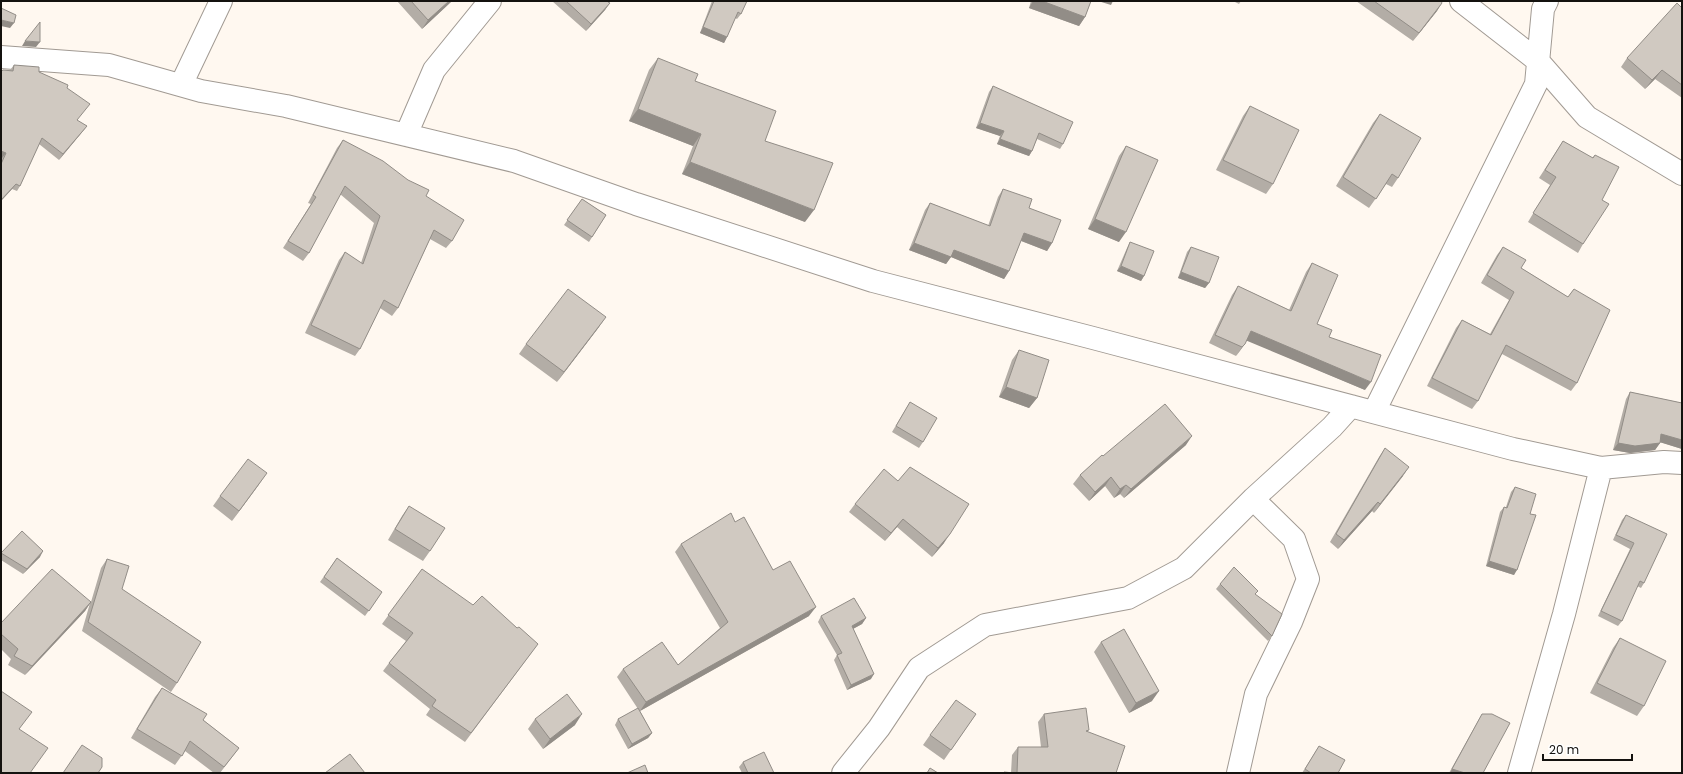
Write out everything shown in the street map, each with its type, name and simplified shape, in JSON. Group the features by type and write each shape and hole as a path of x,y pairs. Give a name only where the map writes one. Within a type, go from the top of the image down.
{"street":[{"path":"181,85 222,1"},
{"path":"406,135 434,70 490,1"},
{"path":"1461,1 1538,61 1587,117 1682,174"},
{"path":"1374,412 1536,84 1543,9 1548,1"},
{"path":"1,57 109,65 201,91 286,106 514,161 636,204 873,281 1374,412 1513,450 1601,468 1664,462 1682,463"},
{"path":"843,773 879,728 919,668 985,625 1128,598 1184,568 1253,499 1332,428 1350,406"},
{"path":"1519,773 1564,614 1601,468"},
{"path":"1238,773 1256,694 1291,622 1308,579 1294,539 1253,499"}],"building":[{"path":"411,1 449,1 428,20"},
{"path":"566,1 608,1 610,3 591,24"},
{"path":"714,1 747,1 741,14 738,12 727,37 703,27"},
{"path":"1042,1 1091,1 1085,17"},
{"path":"1374,1 1441,1 1442,3 1419,33"},
{"path":"1677,3 1682,8 1682,85 1662,70 1652,80 1627,58"},
{"path":"1,8 16,15 14,23 1,20"},
{"path":"40,22 40,42 25,41"},
{"path":"658,58 698,74 695,81 776,111 765,141 833,163 814,210 690,162 701,134 638,109"},
{"path":"14,65 39,67 39,72 68,85 67,88 90,104 77,120 87,126 63,154 42,138 20,186 16,184 1,200 1,164 6,153 1,151 1,72 3,70 13,71"},
{"path":"993,86 1073,122 1063,144 1039,133 1032,151 1000,139 1004,131 980,123"},
{"path":"1250,106 1299,130 1273,184 1223,160"},
{"path":"1380,114 1421,138 1398,178 1392,174 1376,199 1343,177"},
{"path":"343,140 383,161 408,180 429,190 426,196 464,220 452,241 434,230 398,308 384,300 360,349 311,325 345,252 363,264 380,216 345,186 309,253 288,241 316,197 313,195"},
{"path":"1563,141 1593,158 1595,155 1619,167 1602,200 1609,204 1583,244 1533,213 1556,177 1545,170"},
{"path":"1126,146 1158,160 1126,232 1095,219"},
{"path":"1003,189 1032,199 1029,208 1061,220 1052,243 1024,233 1009,271 954,250 951,257 914,243 930,203 990,226"},
{"path":"582,199 606,215 592,237 567,220"},
{"path":"1130,242 1154,251 1144,276 1121,266"},
{"path":"1191,247 1219,257 1209,283 1181,272"},
{"path":"1503,247 1526,260 1521,268 1568,297 1574,289 1610,310 1577,383 1506,345 1478,401 1432,378 1462,320 1491,335 1514,292 1487,275"},
{"path":"1312,263 1338,275 1317,324 1332,330 1329,337 1381,355 1371,382 1251,331 1242,347 1215,335 1238,286 1291,311"},
{"path":"568,289 606,317 564,372 526,344"},
{"path":"1019,350 1049,360 1037,398 1006,387"},
{"path":"1630,392 1682,403 1682,440 1661,434 1660,443 1635,446 1618,443"},
{"path":"910,402 937,418 923,442 896,426"},
{"path":"1165,404 1192,436 1131,489 1126,485 1120,489 1111,477 1095,492 1080,475 1102,455 1103,456"},
{"path":"1385,448 1409,467 1380,504 1378,502 1344,540 1336,534"},
{"path":"248,459 267,473 239,511 220,496"},
{"path":"910,467 969,504 950,534 938,548 903,519 891,533 855,504 884,469 898,481"},
{"path":"1515,487 1536,494 1530,514 1536,515 1517,570 1489,561 1504,507 1507,508"},
{"path":"409,506 445,528 430,551 395,529"},
{"path":"731,513 735,522 744,517 773,570 790,561 816,607 646,702 623,669 662,642 678,665 728,622 681,544"},
{"path":"1626,515 1667,534 1644,583 1640,581 1622,621 1601,611 1634,543 1616,535"},
{"path":"22,531 43,551 27,569 1,553"},
{"path":"337,558 382,592 369,611 324,577"},
{"path":"107,559 129,566 122,589 201,642 177,683 88,622"},
{"path":"1234,567 1258,591 1255,594 1282,614 1272,636 1220,584"},
{"path":"52,569 91,602 32,666 14,656 18,649 1,634 1,623"},
{"path":"422,569 473,605 482,596 517,628 519,627 538,644 471,733 432,706 436,700 389,663 413,633 388,615"},
{"path":"854,598 866,618 852,626 874,674 851,685 837,655 842,653 821,616"},
{"path":"1124,629 1159,691 1136,703 1101,642"},
{"path":"1620,638 1666,661 1644,706 1597,683"},
{"path":"162,688 207,714 203,720 239,748 224,767 190,741 182,756 137,729"},
{"path":"1,691 32,712 19,729 48,748 30,773 1,773"},
{"path":"567,694 582,714 550,739 535,719"},
{"path":"956,700 976,714 951,750 930,735"},
{"path":"638,708 652,733 632,744 618,719"},
{"path":"1086,708 1089,730 1086,731 1125,746 1116,773 1017,773 1018,747 1048,747 1044,714"},
{"path":"1482,714 1492,714 1510,723 1483,773 1465,773 1452,769"},
{"path":"82,745 102,758 102,767 98,773 63,773"},
{"path":"1319,746 1345,760 1338,773 1311,773 1305,769"},
{"path":"764,752 774,773 748,773 743,762"},
{"path":"350,754 365,773 325,773"},
{"path":"645,765 648,773 627,773"},
{"path":"930,768 938,773 927,773"}]}
